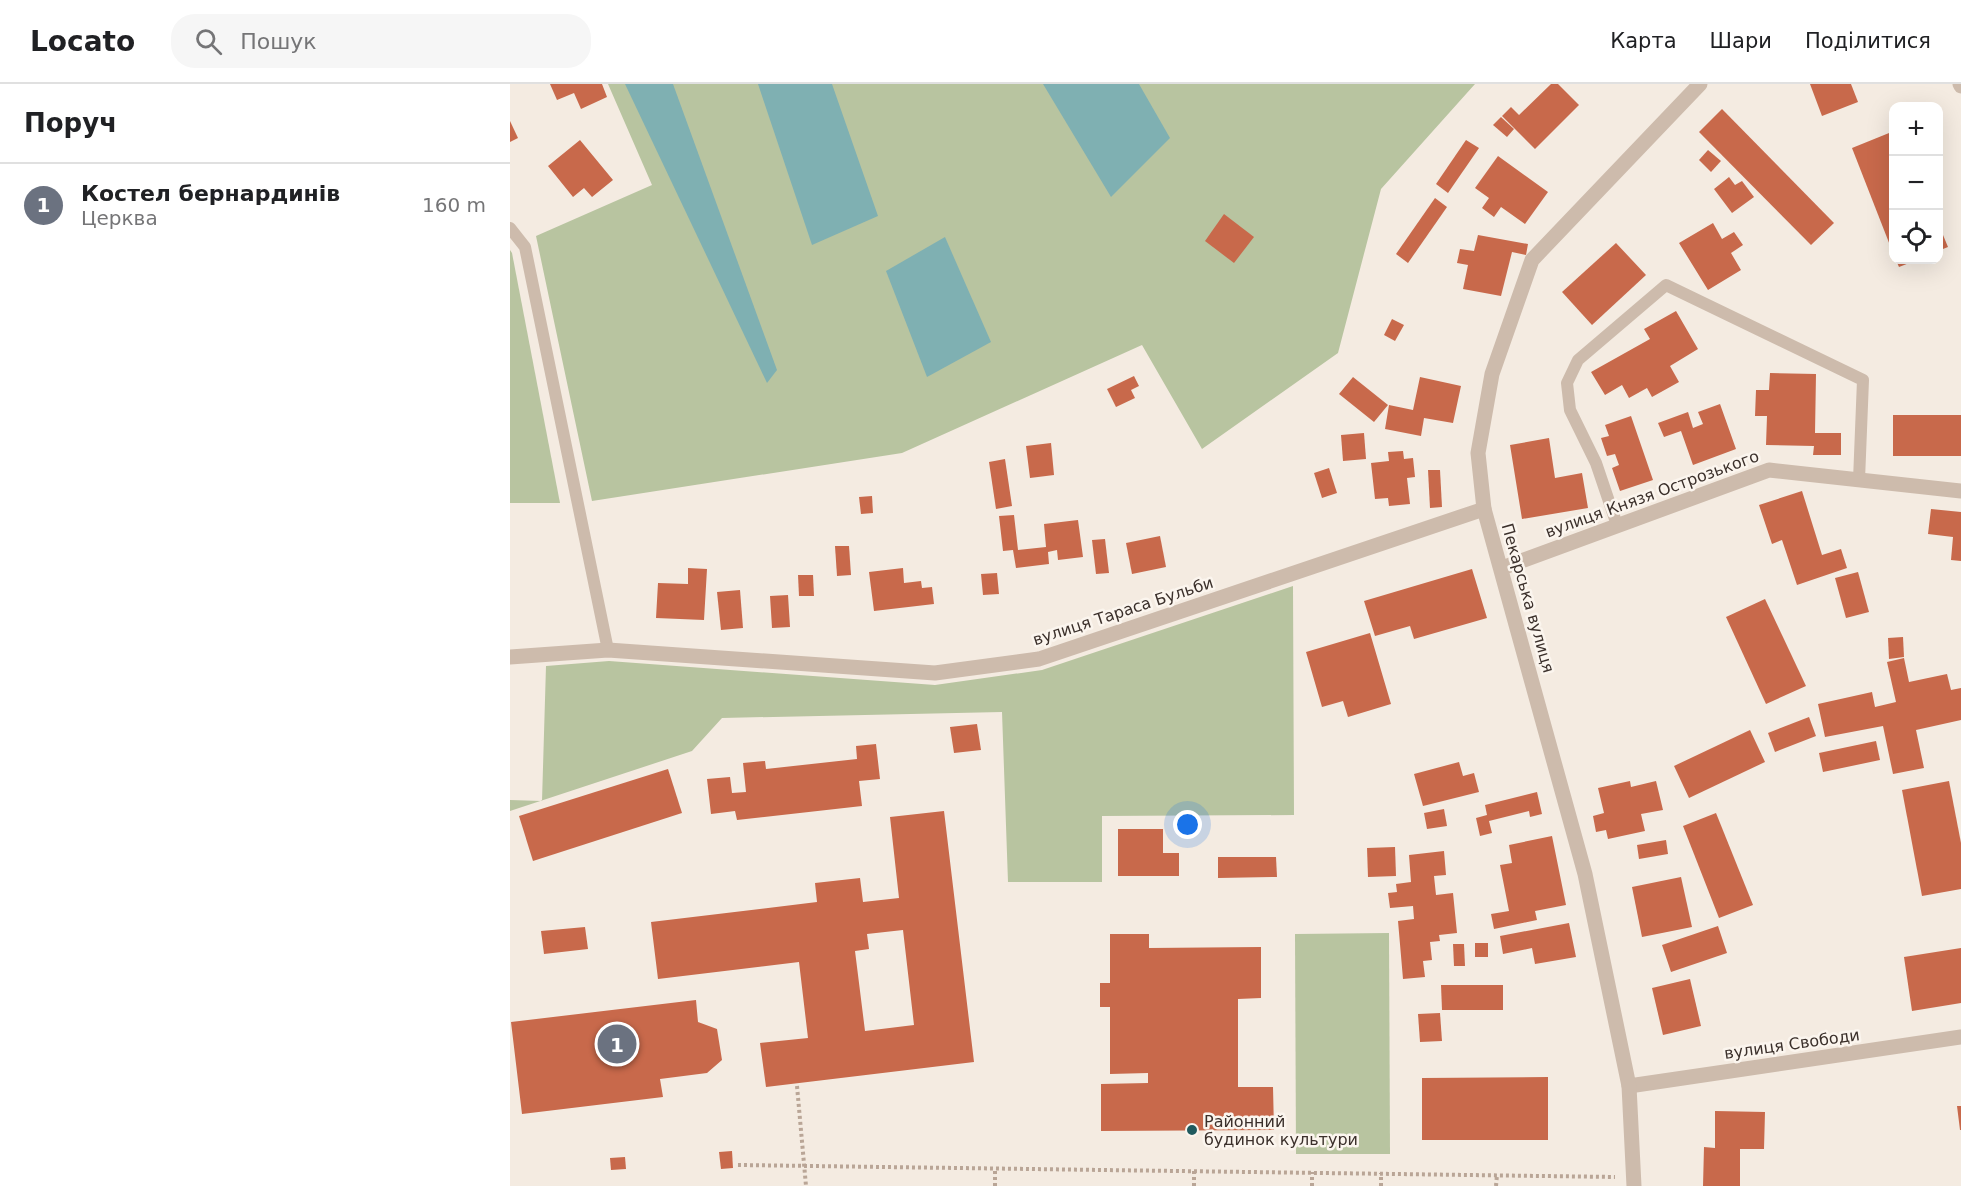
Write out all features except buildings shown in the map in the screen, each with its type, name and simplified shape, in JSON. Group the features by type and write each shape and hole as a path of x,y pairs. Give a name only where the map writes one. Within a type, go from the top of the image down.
{"street":[{"name":"Пекарська вулиця","path":"1634,1186 1629,1086 1585,874 1484,509 1478,453 1492,374 1532,260 1700,84"},
{"name":"вулиця Князя Острозького","path":"1502,568 1768,470 1961,491"},
{"name":"вулиця Тараса Бульби","path":"510,657 608,650 935,673 1039,659 1484,509"},
{"name":"вулиця Свободи","path":"1629,1086 1961,1037"}],"lane":[{"path":"510,228 525,247 608,650"},
{"path":"1617,525 1596,463 1570,410 1567,383 1578,360 1666,285 1863,380 1859,480"}],"path":[{"path":"797,1086 806,1186"},
{"path":"738,1165 1616,1177"},
{"path":"995,1168 995,1186"},
{"path":"1194,1171 1194,1186"},
{"path":"1311,1186 1312,1172"},
{"path":"1381,1173 1381,1186"},
{"path":"1496,1186 1497,1175"}],"green space":[{"path":"608,84 1475,84 1381,189 1338,353 1202,449 1142,345 902,453 592,501 536,236 652,185"},
{"path":"510,250 512,253 560,503 510,503"},
{"path":"1293,586 1294,815 1102,816 1102,882 1008,882 1002,712 722,718 692,751 542,800 546,666 609,661 935,685 1042,670"},
{"path":"510,800 540,801 510,811"},
{"path":"1389,933 1390,1154 1296,1154 1295,934"}],"water":[{"path":"625,84 673,84 777,370 767,383"},
{"path":"758,84 832,84 878,216 812,245"},
{"path":"1043,84 1139,84 1170,138 1111,197"},
{"path":"945,237 991,342 927,377 886,271"}],"place":[{"name":"Костел бернардинів","path":"617,1044"},
{"name":"Районний будинок культури","path":"1192,1130"}]}
